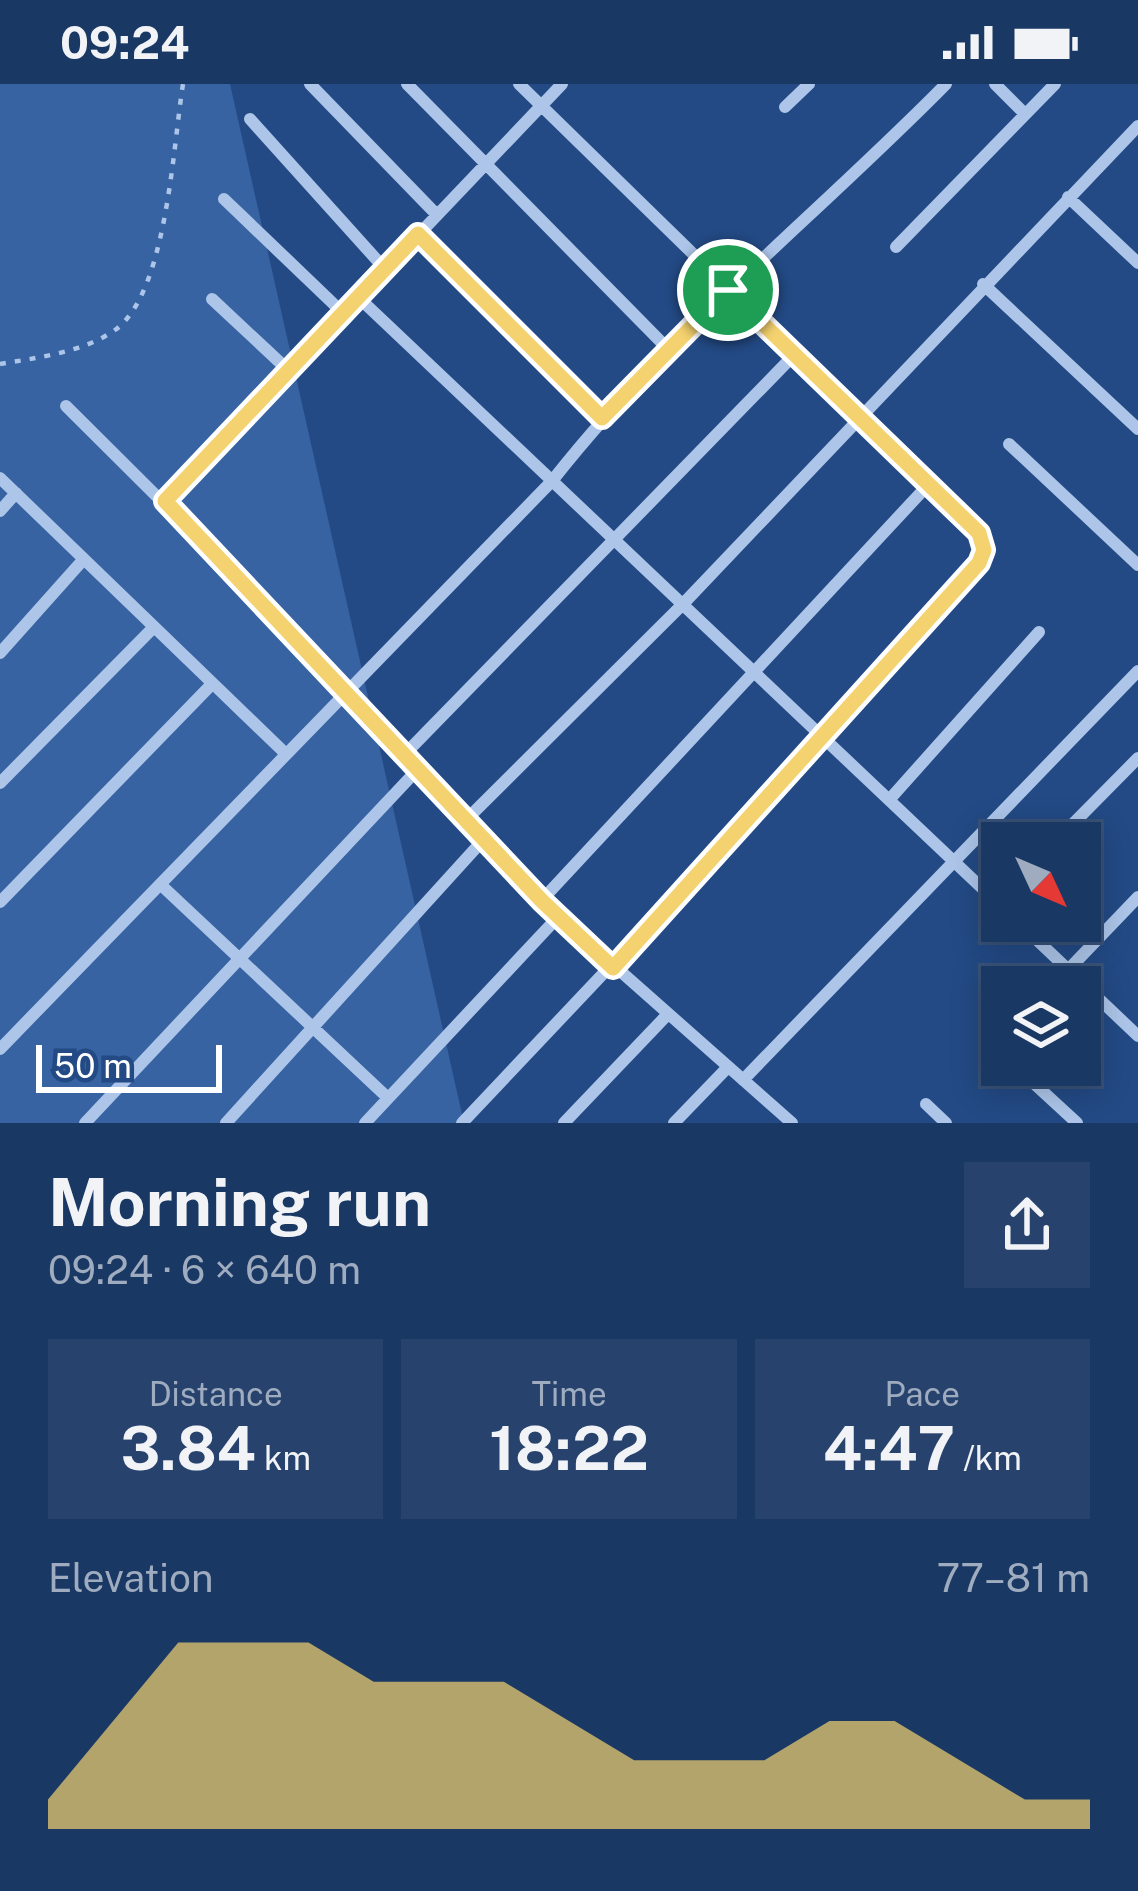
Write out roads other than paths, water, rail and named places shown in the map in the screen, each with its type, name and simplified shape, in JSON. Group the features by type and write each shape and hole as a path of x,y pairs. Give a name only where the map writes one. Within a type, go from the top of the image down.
{"street":[{"path":"310,84 437,215"},
{"path":"407,84 669,350"},
{"path":"462,1123 825,739 979,563 984,550 979,533 519,84"},
{"path":"165,501 562,84"},
{"path":"785,106 808,84"},
{"path":"0,1049 553,481 602,418 728,290 796,224 824,208 946,84"},
{"path":"995,84 1025,114"},
{"path":"896,247 1055,84"},
{"path":"250,119 385,269"},
{"path":"466,820 683,604 983,284 1138,127"},
{"path":"1069,197 1138,263"},
{"path":"224,199 343,313"},
{"path":"418,234 602,418"},
{"path":"983,284 1138,429"},
{"path":"358,297 981,885"},
{"path":"212,299 288,370"},
{"path":"405,754 794,355"},
{"path":"66,406 165,501 558,917 788,1122"},
{"path":"1009,443 1138,565"},
{"path":"0,478 286,754"},
{"path":"542,901 928,485"},
{"path":"0,511 16,493"},
{"path":"0,653 83,560"},
{"path":"0,783 152,629"},
{"path":"889,800 1039,632"},
{"path":"743,1080 1138,670"},
{"path":"0,902 212,684"},
{"path":"1075,822 1138,758"},
{"path":"85,1123 418,769"},
{"path":"226,1123 484,839"},
{"path":"160,884 388,1098"},
{"path":"1072,966 1138,898"},
{"path":"365,1123 558,917"},
{"path":"1039,942 1064,966"},
{"path":"1101,998 1135,1027"},
{"path":"564,1123 667,1015"},
{"path":"674,1123 728,1067"},
{"path":"1037,1086 1077,1123"},
{"path":"926,1104 946,1123"}]}
